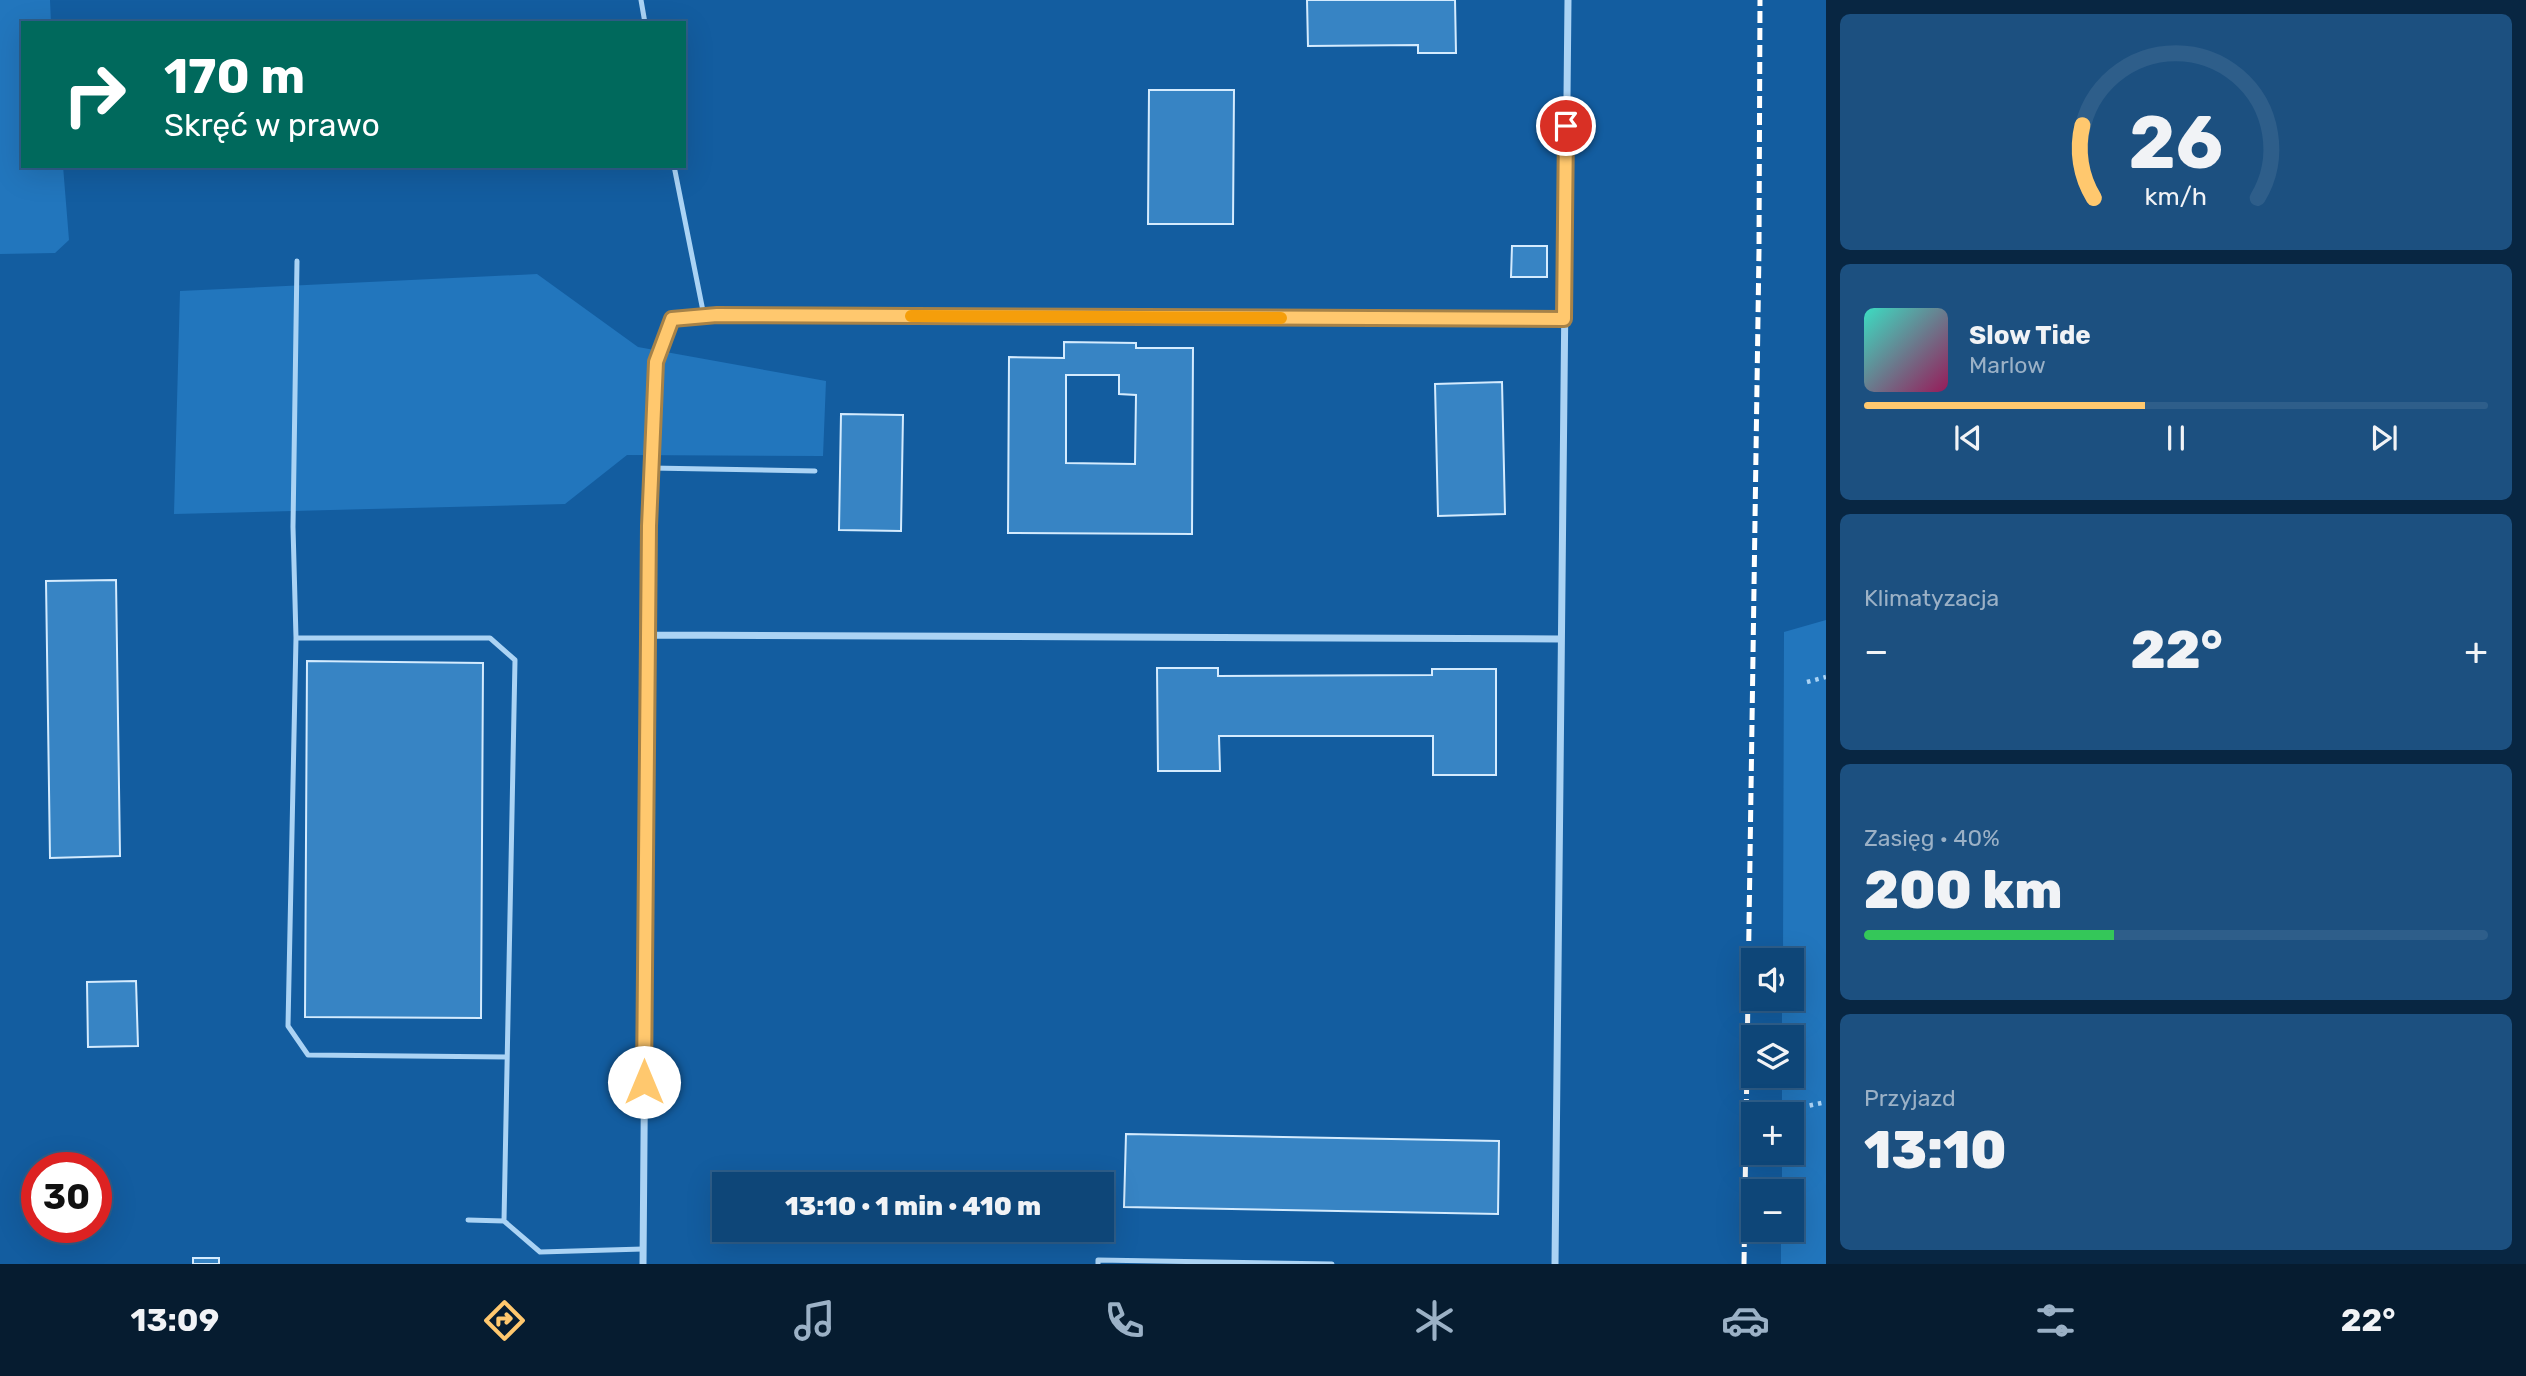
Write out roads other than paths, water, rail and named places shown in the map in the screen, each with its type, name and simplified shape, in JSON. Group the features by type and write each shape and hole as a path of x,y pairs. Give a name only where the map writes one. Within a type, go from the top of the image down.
{"street":[{"path":"1555,1264 1567,0"},
{"path":"643,1264 651,468 656,362 672,319 704,316 1564,319"},
{"path":"648,635 1560,639"}],"lane":[{"path":"641,0 645,21"},
{"path":"674,168 704,316"},
{"path":"297,261 293,527 296,638 288,1026 308,1055 506,1057"},
{"path":"651,468 816,471"},
{"path":"296,638 490,638 515,660 504,1220"},
{"path":"468,1220 504,1220 540,1252 643,1249"},
{"path":"1098,1264 1098,1261 1332,1264"}],"railway":[{"path":"1744,1264 1759,250 1760,0"}]}
